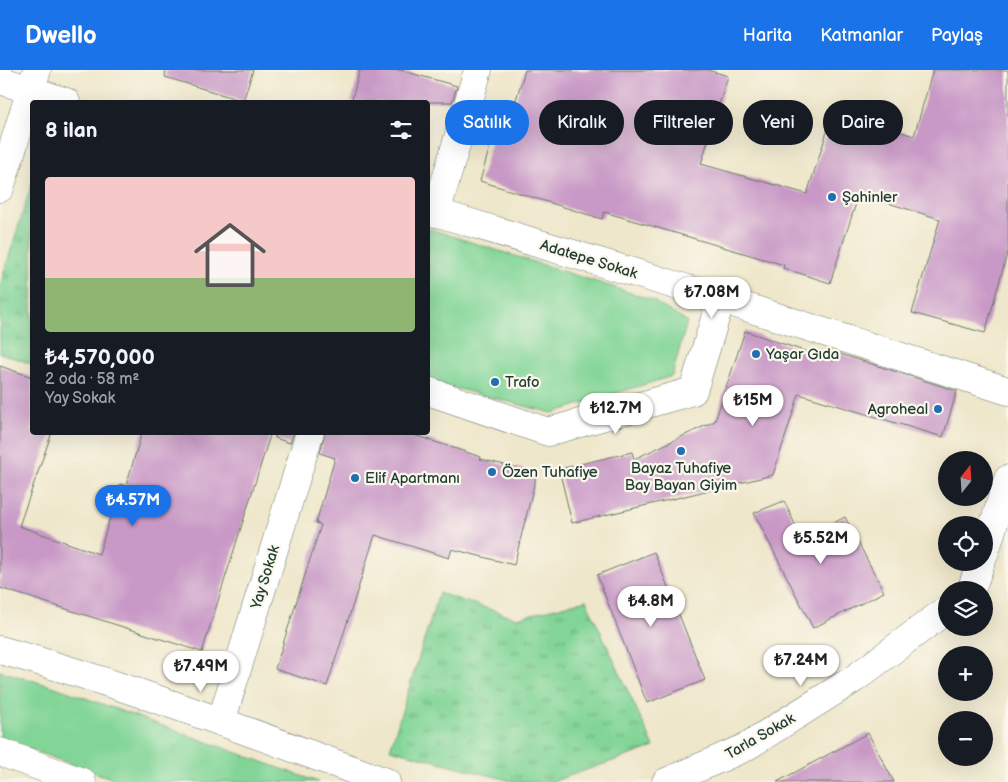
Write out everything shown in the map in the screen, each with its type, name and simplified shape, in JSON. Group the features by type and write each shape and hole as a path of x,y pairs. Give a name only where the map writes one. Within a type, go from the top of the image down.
{"street":[{"path":"432,212 478,70"},
{"path":"0,80 34,81 63,100"},
{"path":"0,188 34,81"},
{"name":"Adatepe Sokak","path":"432,212 721,299 1008,391"},
{"path":"430,392 548,432 693,391 721,299"},
{"name":"Yay Sokak","path":"221,722 309,435"},
{"path":"993,526 1008,479"},
{"name":"Tarla Sokak","path":"666,782 744,748 854,679 938,616"},
{"path":"0,650 44,662 221,722 386,782"},
{"path":"0,752 82,782"}],"green space":[{"path":"30,189 30,363 0,353 0,285"},
{"path":"430,229 650,299 687,322 672,376 552,413 430,382"},
{"path":"439,593 517,618 586,600 654,747 551,782 515,782 390,749"},
{"path":"0,671 55,687 318,782 122,782 0,739"}],"building":[{"path":"166,70 253,70 243,100 165,77"},
{"path":"360,70 400,70 457,86 453,100 430,102 430,100 352,100"},
{"path":"525,70 708,70 728,76 721,100 634,100 634,145 707,145 701,164 807,194 823,144 903,145 903,132 914,136 933,70 1008,70 1008,251 985,333 912,313 940,219 859,194 830,283 783,268 784,265 604,212 602,219 480,181 490,145 529,145 529,100 516,100"},
{"path":"745,331 834,361 837,353 957,391 943,437 799,394 773,475 572,523 559,469 632,452 634,459 715,421"},
{"path":"0,366 30,376 30,435 51,435 19,526 99,554 120,484 126,486 141,435 270,435 202,652 0,588"},
{"path":"276,435 293,435 290,443 275,438"},
{"path":"324,435 414,435 481,457 480,459 537,473 514,565 452,549 449,558 375,535 327,686 275,669 321,525 316,523 335,458 320,453"},
{"path":"784,501 802,539 845,517 884,592 813,628 754,513"},
{"path":"654,552 705,680 647,703 597,575"},
{"path":"868,733 894,782 777,782"}],"place":[{"name":"Şahinler","path":"832,197"},
{"name":"Yaşar Gıda","path":"756,354"},
{"name":"Trafo","path":"495,382"},
{"name":"Agroheal","path":"938,409"},
{"name":"Bayaz Tuhafiye Bay Bayan Giyim","path":"681,451"},
{"name":"Özen Tuhafiye","path":"492,472"},
{"name":"Elif Apartmanı","path":"355,478"}]}
